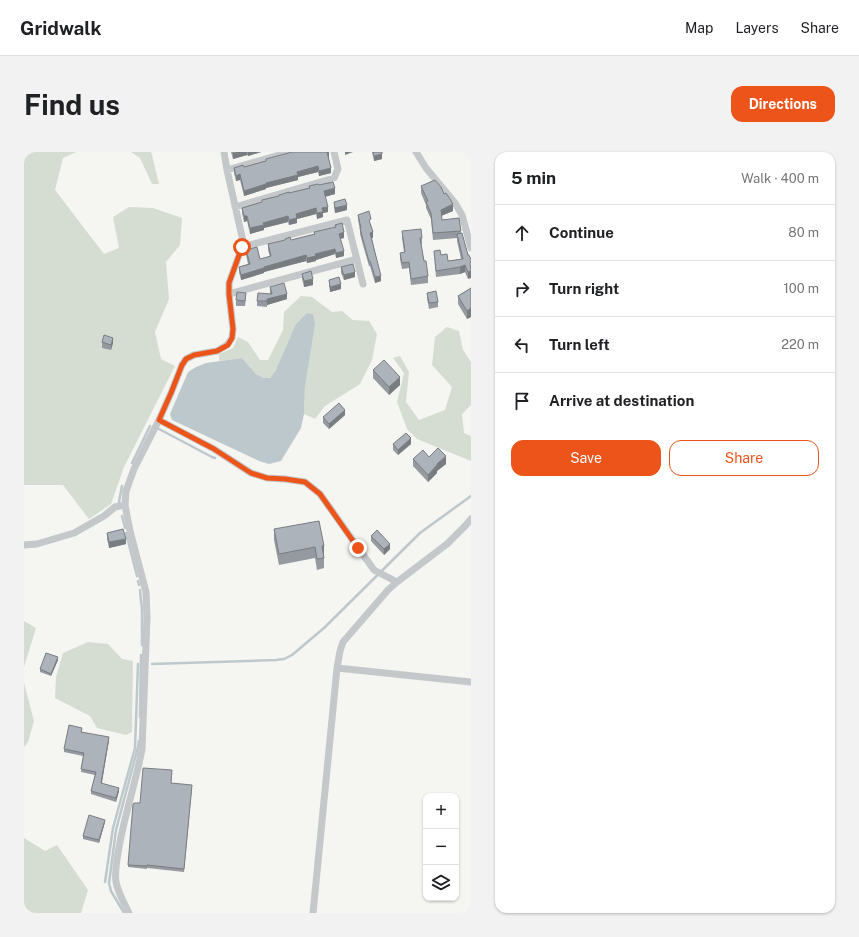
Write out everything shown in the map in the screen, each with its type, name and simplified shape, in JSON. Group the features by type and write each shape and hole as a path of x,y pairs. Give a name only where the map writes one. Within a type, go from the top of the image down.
{"street":[{"path":"129,913 118,889 116,868 123,825 142,749 147,617 146,592 130,532 125,505 126,491 134,469 159,420 182,365 186,359 194,355 217,351 228,345 232,338 233,329 229,283 243,241 224,152"},
{"path":"227,170 290,152"},
{"path":"235,206 334,178 338,169 334,152"},
{"path":"416,152 426,168 455,203 462,215 471,248"},
{"path":"242,247 347,220 363,284"},
{"path":"229,294 357,259"},
{"path":"159,420 214,449 251,473 267,478 305,482 320,494 374,570 397,582"},
{"path":"24,545 37,544 74,533 104,516 115,507 125,505"},
{"path":"313,913 337,668 343,642 388,590 446,544 471,519"},
{"path":"337,668 471,682"}],"shaded area":[{"path":"24,152 76,152 63,158 55,190 104,254 119,248 113,217 129,207 153,208 182,218 180,245 166,262 169,299 155,332 161,359 175,366 124,467 111,504 89,519 63,485 24,485"},
{"path":"131,152 151,152 159,184 152,184 140,158"},
{"path":"301,296 312,297 332,312 342,311 353,320 369,321 377,334 372,360 360,384 325,406 315,419 304,414 305,386 276,370 270,378 264,378 256,374 242,358 219,361 219,354 233,348 238,337 248,342 260,360 268,360 283,330 284,312"},
{"path":"307,313 313,314 315,324 305,386 304,414 301,428 281,461 269,464 259,461 172,420 170,414 188,372 196,367 206,363 242,358 256,374 264,378 270,378 276,370 296,324"},
{"path":"447,327 459,331 463,350 471,362 471,405 462,414 464,433 471,436 471,461 417,439 407,429 397,402 404,373 393,358 400,356 409,372 406,402 419,420 445,410 452,387 432,365 435,337"},
{"path":"24,621 36,628 24,667"},
{"path":"88,642 108,644 122,659 133,661 132,732 126,735 97,728 90,716 55,698 56,677 63,653"},
{"path":"24,683 34,721 28,742 24,747"},
{"path":"24,838 45,851 57,845 88,890 81,913 24,913"}],"building":[{"path":"292,152 327,152 331,168 319,171 318,166 297,172 298,175 266,183 244,191 240,174 236,176 234,168 266,161 266,159"},
{"path":"373,152 382,152 382,154 374,156"},
{"path":"435,180 453,204 441,210 442,220 459,218 461,231 433,233 431,213 426,202 428,201 421,186"},
{"path":"333,182 335,188 324,191 328,207 322,208 323,212 317,213 316,208 296,214 297,218 289,220 288,216 263,223 264,225 250,228 247,216 244,216 242,208 262,202 262,200 289,192 310,188 309,186"},
{"path":"345,199 347,205 335,208 334,202"},
{"path":"369,211 371,219 369,220 373,232 370,233 381,276 375,277 363,240 358,215"},
{"path":"342,223 344,232 339,234 344,251 336,253 335,249 315,254 316,256 307,258 306,255 241,275 239,267 250,264 246,250 257,247 260,259 271,256 268,244 285,240 290,237 291,240 315,234 314,232 336,227 335,225"},
{"path":"421,229 422,238 420,238 428,276 411,279 409,262 402,263 400,253 405,252 402,231"},
{"path":"462,233 468,255 471,258 471,271 468,272 465,265 436,271 434,251 440,250 441,255 447,254 448,261 463,259 457,234"},
{"path":"353,264 355,272 344,275 341,267"},
{"path":"311,271 313,279 304,281 302,274"},
{"path":"339,277 341,284 330,287 329,280"},
{"path":"284,283 287,294 267,299 267,301 257,301 258,293 272,294 270,287"},
{"path":"471,288 471,308 467,311 458,296"},
{"path":"436,291 438,302 429,303 427,293"},
{"path":"237,292 246,293 245,301 236,300"},
{"path":"104,335 113,338 111,345 102,342"},
{"path":"384,360 400,377 389,387 373,370"},
{"path":"339,403 345,410 329,424 323,417"},
{"path":"406,433 411,438 398,450 393,444"},
{"path":"438,448 446,456 428,475 413,459 423,450 429,457"},
{"path":"319,521 324,546 322,546 324,558 317,559 315,547 279,554 274,529"},
{"path":"123,529 126,539 109,542 107,533"},
{"path":"377,530 390,544 384,549 371,536"},
{"path":"46,653 58,657 51,674 40,669"},
{"path":"69,725 82,728 81,732 109,737 101,783 119,788 116,798 91,791 96,772 81,769 84,753 64,749"},
{"path":"143,768 172,770 171,783 192,785 184,869 147,865 128,865 133,804 140,803"},
{"path":"89,815 105,820 99,840 83,836"}],"waterway":[{"path":"132,463 150,426"},
{"path":"159,429 215,458"},
{"path":"119,502 122,486"},
{"path":"152,664 276,660 284,659 292,655 324,628 420,533 471,496"},
{"path":"122,516 125,528"},
{"path":"126,533 137,576"},
{"path":"138,581 139,585"},
{"path":"140,590 142,610 142,645"},
{"path":"140,717 141,655"},
{"path":"105,882 113,828 135,748 138,664"},
{"path":"124,913 111,891 109,883 116,830 139,741"}],"route":[{"path":"242,247 229,283 233,329 232,338 228,345 217,351 194,355 186,359 182,365 159,420 214,449 251,473 267,478 305,482 320,494 358,548"}]}
